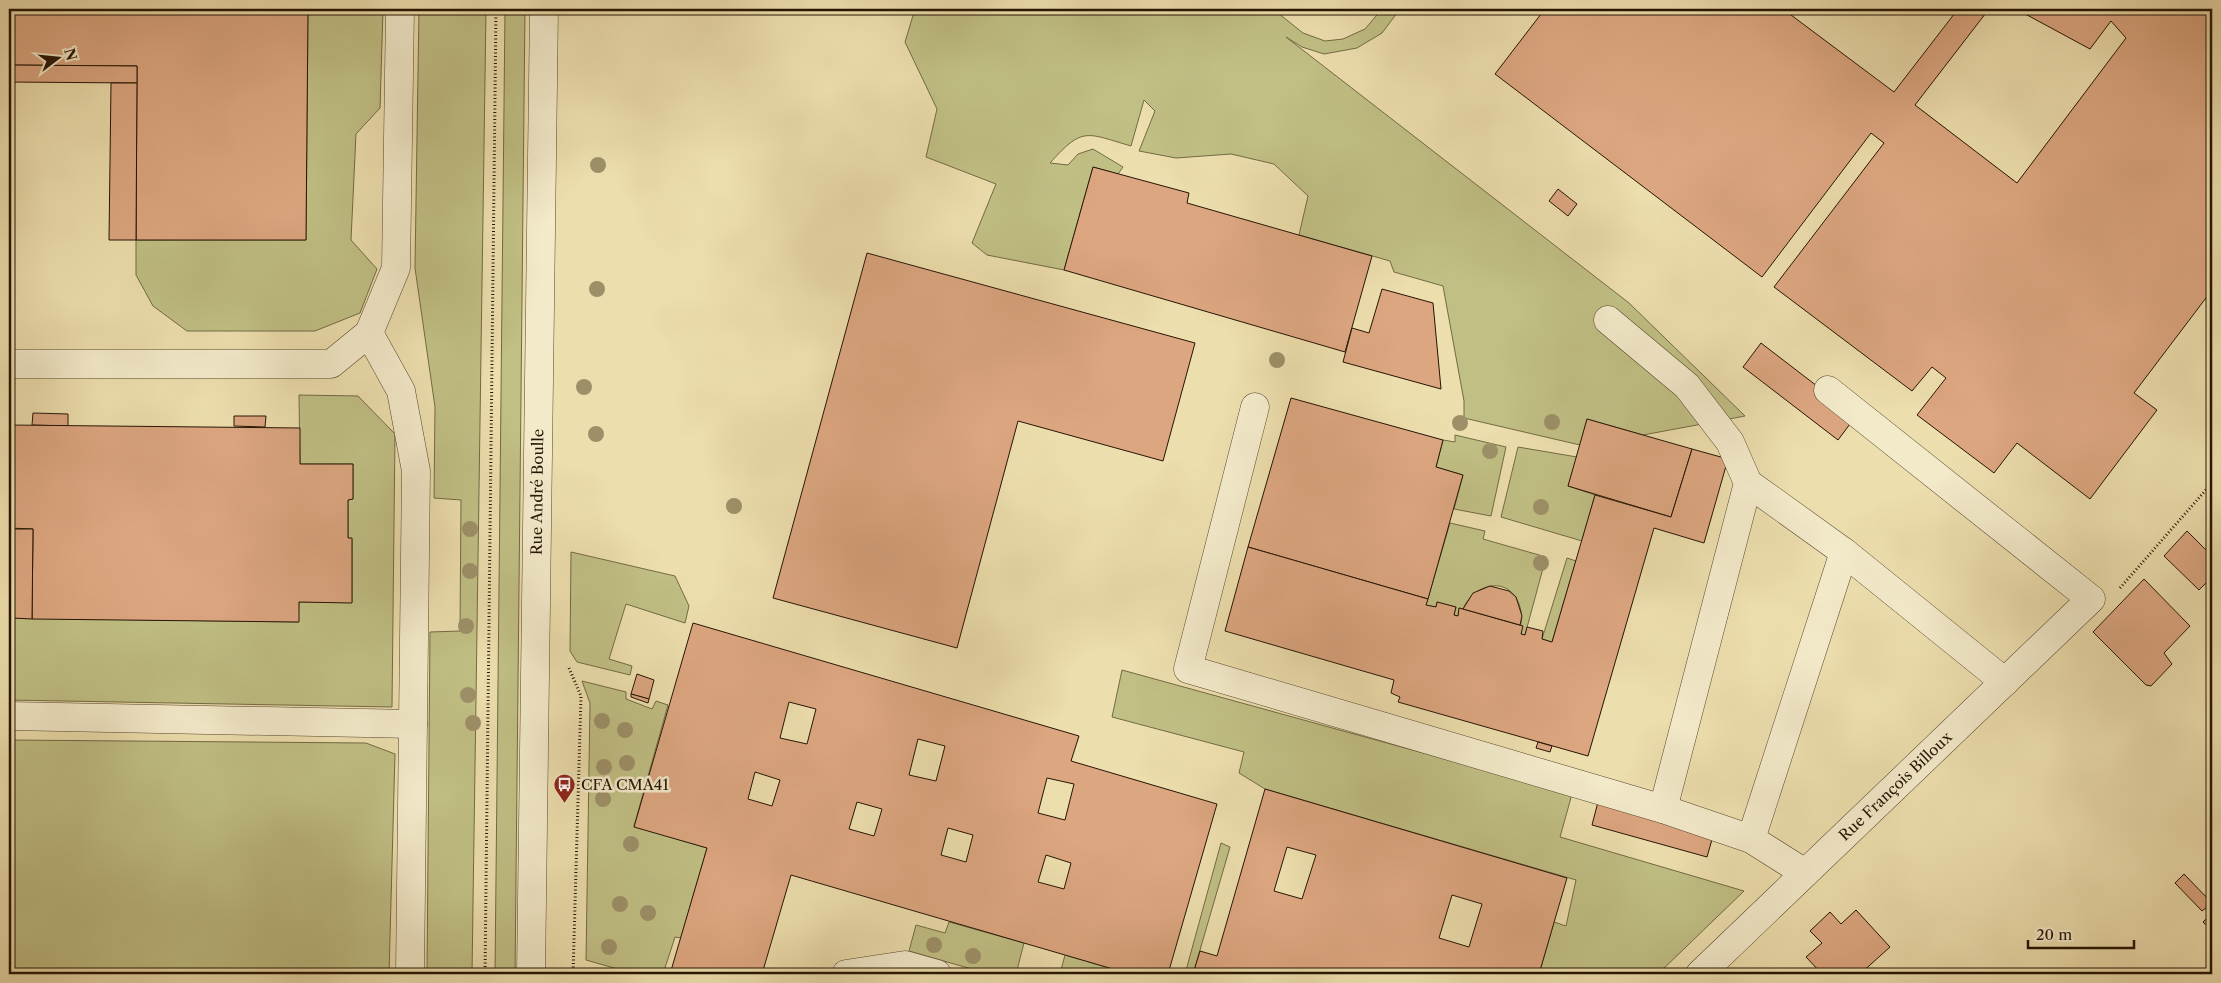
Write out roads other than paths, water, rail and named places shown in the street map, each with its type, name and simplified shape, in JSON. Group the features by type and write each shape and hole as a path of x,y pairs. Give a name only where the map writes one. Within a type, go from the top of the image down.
{"street":[{"path":"9,364 332,364 369,333 396,268 400,9"},
{"name":"Rue André Boulle","path":"531,974 544,9"},
{"path":"1608,320 1687,386 1730,442 1748,483 1844,552 2004,682"},
{"path":"369,333 401,391 416,471 410,974"},
{"name":"Rue François Billoux","path":"1700,974 2091,599 1828,390"},
{"path":"1255,407 1188,669 1663,809 1751,839 1805,873"},
{"path":"1663,809 1748,483"},
{"path":"1751,839 1844,552"},
{"path":"9,716 413,724"},
{"path":"846,974 905,965 937,974"}],"place":[{"name":"CFA CMA41","path":"565,804"}]}
